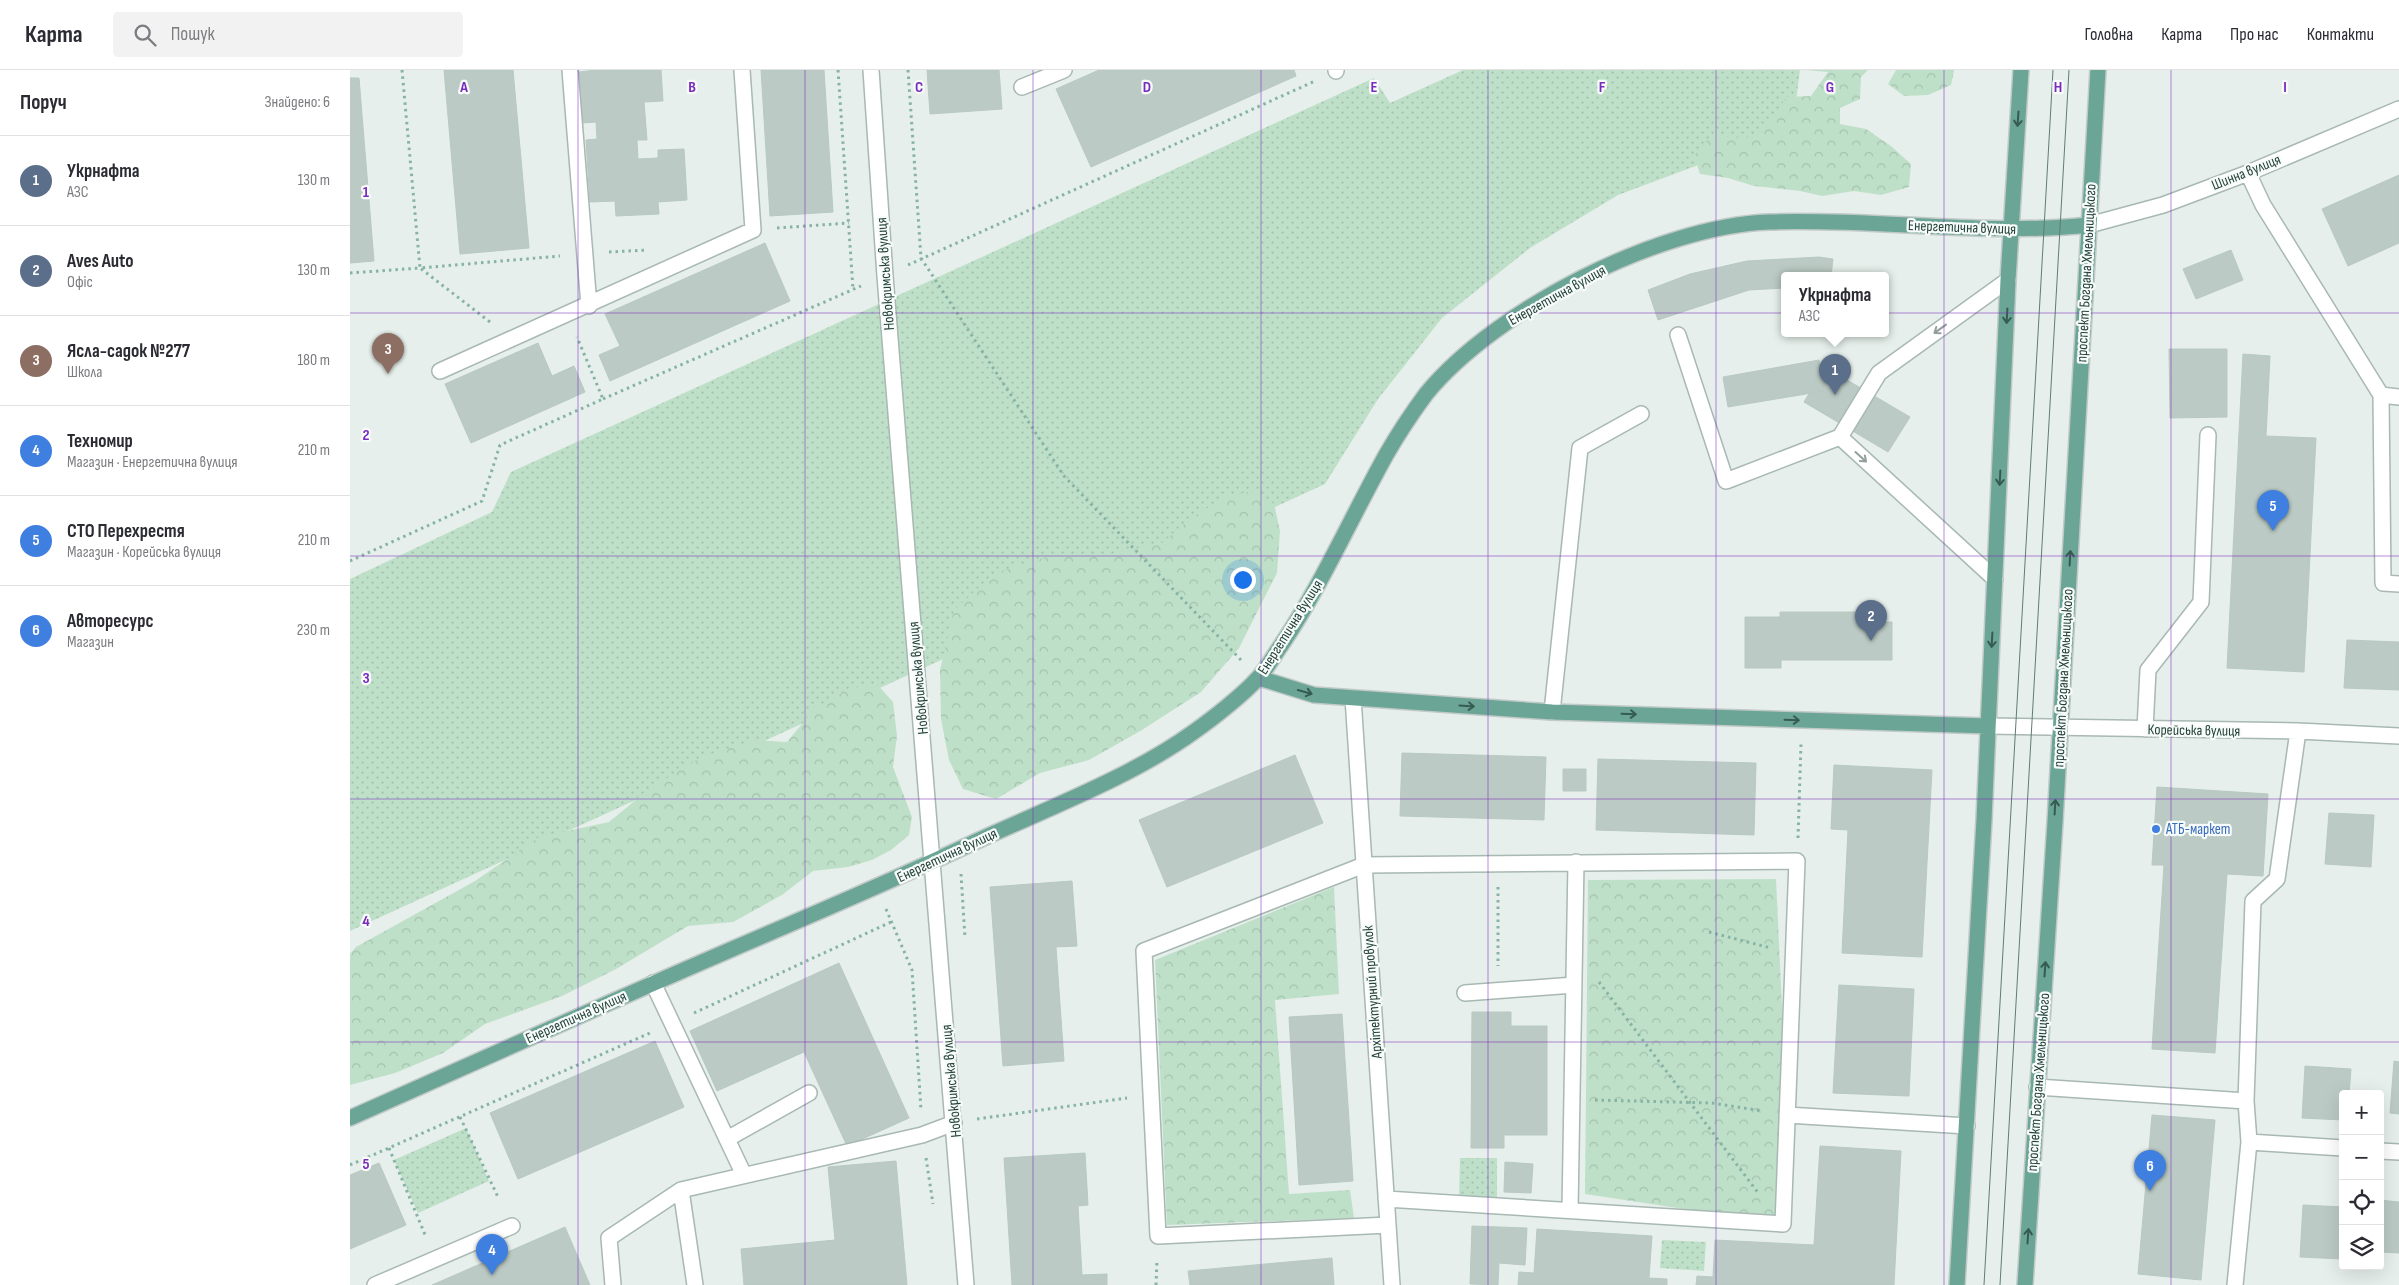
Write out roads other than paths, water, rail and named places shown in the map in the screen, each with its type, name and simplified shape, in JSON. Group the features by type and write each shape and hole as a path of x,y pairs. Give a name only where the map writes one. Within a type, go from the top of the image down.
{"main road":[{"path":"1958,1285 1988,726 2008,280 2021,70"},
{"name":"проспект Богдана Хмельницького","path":"2025,1285 2060,728 2098,70"},
{"name":"Енергетична вулиця","path":"350,1118 653,983 933,862 1118,776 1195,732 1259,678 1302,614 1389,450 1426,395 1459,360 1494,331 1533,305 1574,282 1632,255 1692,234 1764,222 1836,222 2011,230 2044,230 2089,225"},
{"path":"1259,678 1314,694 1552,712 1988,726"}],"street":[{"path":"570,70 589,306"},
{"path":"440,371 589,306 753,230 742,70"},
{"name":"Новокримська вулиця","path":"871,70 885,276 966,1285"},
{"path":"1022,87 1064,70"},
{"name":"Шинна вулиця","path":"2089,225 2163,205 2248,173 2399,109"},
{"path":"2248,173 2263,205 2381,394 2383,583 2399,584"},
{"path":"1678,335 1726,481 1840,437 1879,373 2008,280"},
{"path":"2381,394 2399,397"},
{"path":"1552,712 1580,448 1641,414"},
{"path":"2145,729 2148,670 2201,602 2208,435"},
{"path":"1840,437 1995,579"},
{"name":"Архітектурний провулок","path":"1353,698 1392,1285"},
{"name":"Корейська вулиця","path":"1988,726 2298,731 2399,736"},
{"path":"2235,1285 2248,1142 2246,1101 2253,901 2278,879 2298,731"},
{"path":"1386,1199 1783,1224 1797,861 1364,865 1144,951 1158,1236 1388,1225"},
{"path":"1570,1210 1576,862"},
{"path":"653,983 744,1176"},
{"path":"1465,994 1574,985"},
{"path":"2037,1087 2246,1101"},
{"path":"727,1139 809,1093"},
{"path":"1787,1115 1967,1126"},
{"path":"613,1285 609,1238 681,1190 922,1135 954,1123"},
{"path":"2248,1142 2339,1148"},
{"path":"2384,1151 2399,1152"},
{"path":"681,1190 695,1285"},
{"path":"375,1285 512,1226"}],"tram line":[{"path":"1984,1285 2053,70"},
{"path":"2000,1285 2069,70"}],"place":[{"name":"Ясла-садок №277","path":"388,374"},
{"name":"Укрнафта","path":"1835,395"},
{"name":"СТО Перехрестя","path":"2273,531"},
{"name":"Aves Auto","path":"1871,641"},
{"name":"АТБ-маркет","path":"2156,829"},
{"name":"Авторесурс","path":"2150,1191"},
{"name":"Техномир","path":"492,1275"}]}
